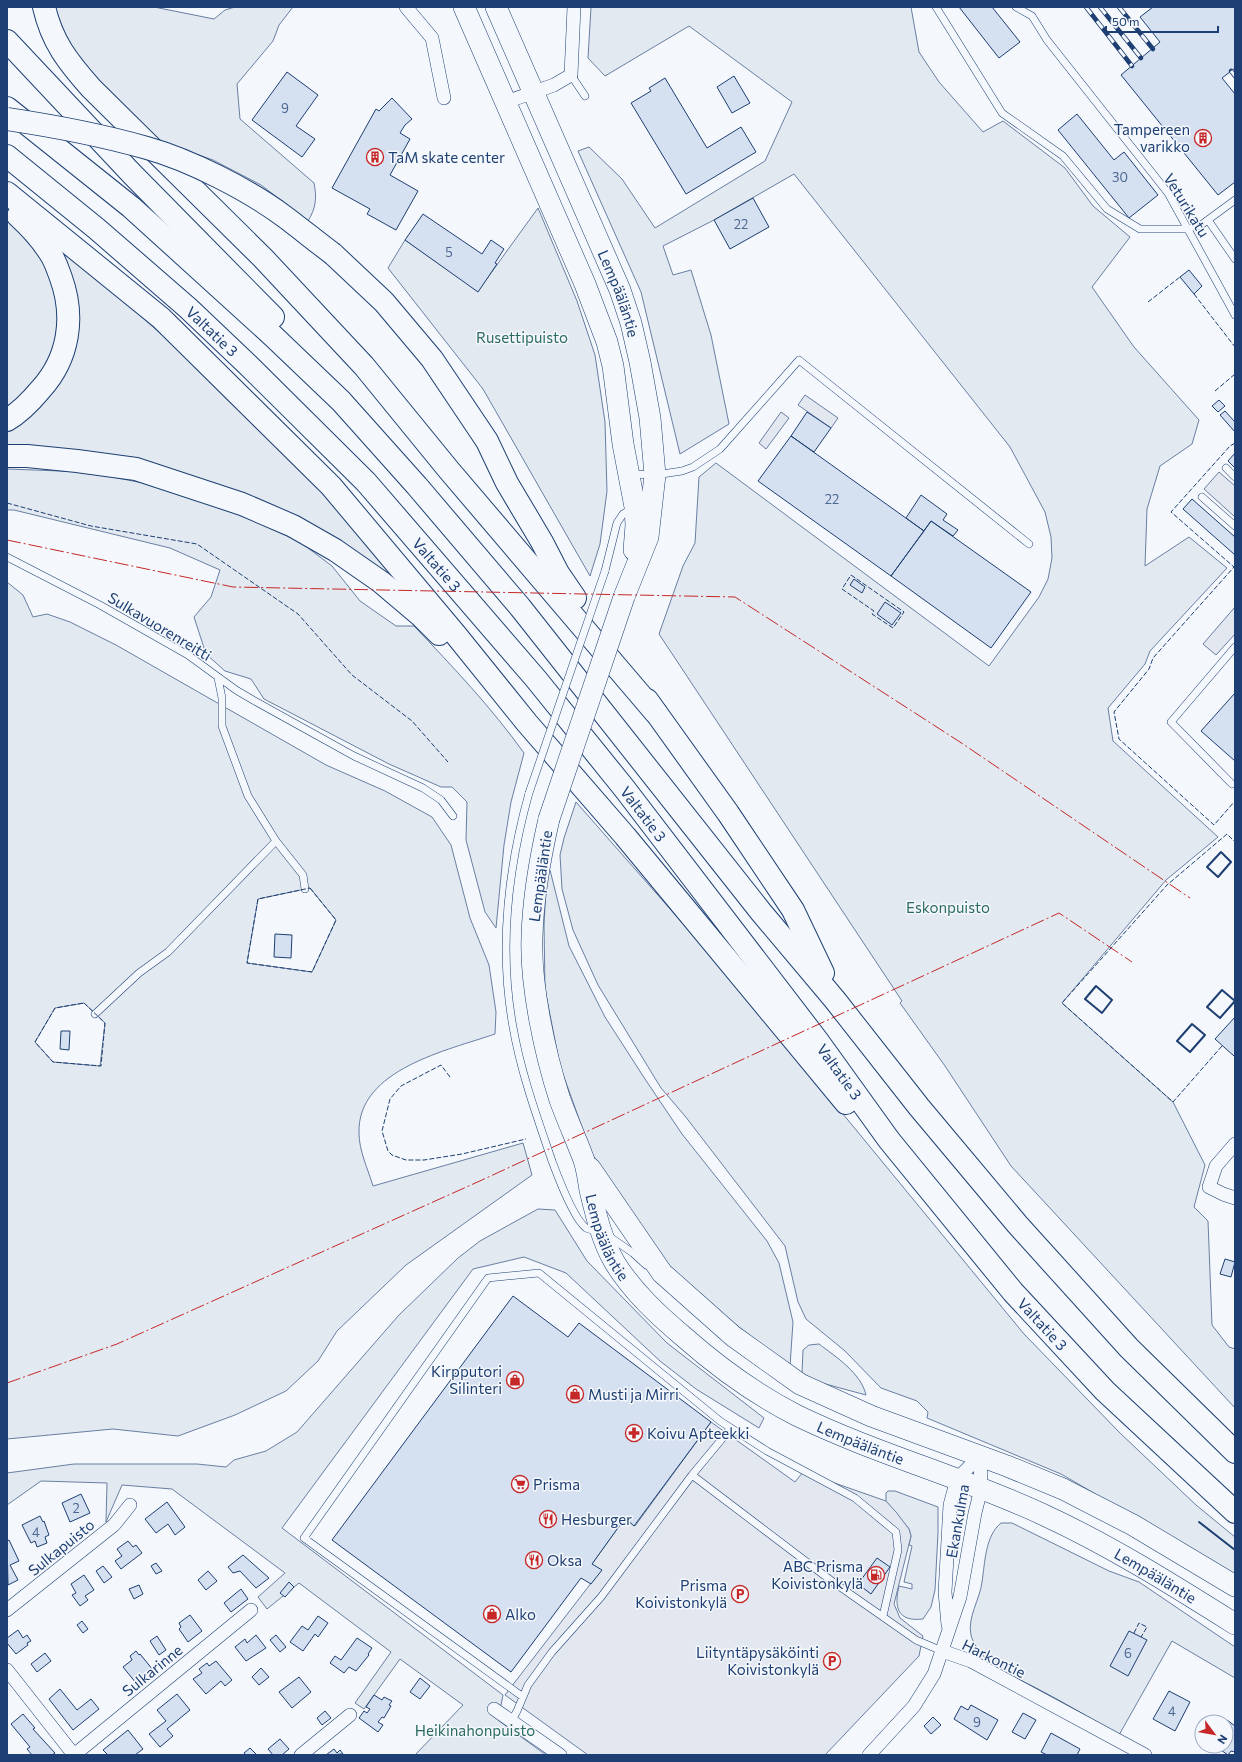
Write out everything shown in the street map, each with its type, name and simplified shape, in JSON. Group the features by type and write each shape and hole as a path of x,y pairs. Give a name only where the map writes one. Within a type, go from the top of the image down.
{"highway":[{"path":"44,7 54,40 75,70 97,94 263,258 364,366 448,469 655,712"},
{"path":"7,41 74,110 132,174 280,324 341,401"},
{"name":"Valtatie 3","path":"7,108 131,207 268,331 341,401 417,486 520,607 761,912 835,1000 919,1107 1017,1224 1129,1348 1235,1452"},
{"path":"7,119 80,131 148,148 189,163 224,180 284,216 333,254 384,302 432,359 486,441 507,483 542,542 558,573 728,813 793,910 835,1000"},
{"name":"Valtatie 3","path":"7,156 96,229 188,308 366,482 536,679 624,788 817,1040 889,1140 1018,1298 1105,1391 1235,1512"},
{"path":"7,193 162,318 331,486 456,635 527,723 625,836 854,1113 889,1140"},
{"path":"7,206 33,230 51,254 66,292 69,314 68,338 61,360 47,383 30,402 7,420"},
{"path":"7,456 26,456 77,461 136,469 242,504 294,526 335,550 381,582 420,615 527,723"}],"main road":[{"name":"Lempääläntie","path":"464,7 585,284 607,342 614,366 623,444 635,508 636,525 633,553 624,597"},
{"name":"Lempääläntie","path":"496,7 620,290 631,323 646,397 655,475 648,537 624,597 549,819 541,853 534,906 532,939 534,975 548,1056 560,1101 584,1160 601,1231 614,1262 635,1290 662,1319 714,1364 753,1391 793,1413 866,1446 956,1479 1045,1516 1113,1550 1235,1624"},
{"name":"Lempääläntie","path":"584,1160 662,1273 733,1336 800,1384 870,1416 1033,1476 1091,1503 1150,1535 1235,1586"}],"street":[{"path":"406,7 432,38 444,98"},
{"path":"506,102 554,85 572,75 574,7"},
{"path":"1235,1144 1216,1166 1209,1187 1235,1198"},
{"name":"Ekankulma","path":"948,1630 945,1592 950,1505 956,1479 980,1456"},
{"name":"Ekankulma","path":"942,1651 960,1597 975,1513 981,1489 980,1456"},
{"name":"Sulkapuisto","path":"7,1610 114,1525 130,1505"},
{"name":"Sulkarinne","path":"74,1755 251,1610"},
{"name":"Harkontie","path":"869,1755 914,1706 934,1674 942,1651 971,1661 1145,1755"},
{"path":"7,1670 74,1755"},
{"path":"494,1709 512,1720 560,1755"},
{"path":"301,1755 350,1715"}],"lane":[{"path":"936,7 1002,113 1063,156 1106,209 1140,229 1187,229 1201,225 1235,200"},
{"name":"Veturikatu","path":"1016,7 1032,16 1046,40 1168,193 1235,315"},
{"path":"572,75 585,96"},
{"path":"1208,220 1235,259"},
{"path":"629,474 655,475 682,471 692,467 720,449 799,360 1029,544"},
{"path":"1226,468 1235,477"},
{"path":"1202,497 1235,526"},
{"path":"635,508 623,514 617,523 605,571 529,793 517,843 508,908 507,968 512,1026 533,1108 559,1180 580,1221 588,1229 601,1231 618,1241 651,1269 662,1273"},
{"name":"Sulkavuorenreitti","path":"7,557 40,573 148,632 188,655 218,678 222,698 222,726 248,796 276,841 297,865 303,875 305,889"},
{"path":"1232,784 1171,722 1235,647"},
{"path":"218,678 236,690 354,756 423,788 441,800 453,816"},
{"path":"95,1014 139,973 168,952 276,841"},
{"path":"523,1697 304,1538 488,1278 538,1273 720,1421 768,1451 855,1498 896,1532 898,1550 883,1616"},
{"path":"512,1720 528,1685 552,1652 611,1584 692,1475 731,1428"},
{"path":"692,1475 833,1582 916,1640 942,1651"}],"green space":[{"path":"55,7 154,7 214,19 225,10 235,7 293,7 279,25 273,41 237,84 240,119 314,183 315,203 313,212 308,221 261,185 213,160 156,140 76,57 66,38"},
{"name":"Eskonpuisto","path":"591,7 911,7 919,52 939,82 983,132 1003,121 1065,168 1093,206 1130,237 1092,287 1134,347 1199,420 1192,444 1160,466 1147,509 1145,566 1189,537 1227,568 1150,651 1145,664 1108,708 1113,741 1218,837 1166,880 1062,1003 1173,1102 1205,1165 1194,1207 1208,1221 1212,1325 1229,1347 1235,1349 1235,1408 1011,1166 945,1066 900,1003 902,1001 659,634 683,566 695,543 699,477 716,463 989,666 1039,597 1048,579 1052,558 1051,537 1045,512 1010,447 794,174 714,220 663,246 673,275 691,270 711,335 729,424 680,454 641,292 578,151 589,147 622,179 655,228 765,161 792,102 689,26 605,76 588,58"},
{"name":"Rusettipuisto","path":"538,208 577,301 595,355 605,422 607,491 600,544 590,576 483,389 388,268 405,240 478,291"},
{"path":"7,216 27,233 50,275 60,313 53,351 40,377 13,403 7,406"},
{"path":"55,243 124,301 191,361 256,423 351,524 404,586 248,500 7,451 7,426 76,341"},
{"path":"7,469 87,472 148,484 240,514 300,542 332,566 360,601 396,626 414,626 485,703 524,753 511,802 504,845 496,928 485,912 466,840 467,802 452,787 441,787 389,764 264,699 251,679 225,671 206,654 194,617 211,597 220,570 170,548 14,510 7,510"},
{"path":"7,582 23,595 33,617 47,614 70,622 116,645 326,765 385,791 432,817 451,845 470,918 489,965 496,1012 495,1034 431,1055 389,1078 373,1093 362,1111 359,1140 362,1153 373,1186 523,1143 532,1175 406,1265 337,1331 318,1361 286,1391 235,1415 178,1436 113,1429 7,1439","holes":["310,888 336,920 312,972 247,963 258,899","84,1003 105,1023 100,1066 53,1062 35,1042 55,1008"]},
{"path":"576,802 736,984 1024,1334 1120,1433 1196,1505 1235,1537 1235,1575 1061,1474 927,1418 928,1412 917,1401 881,1388 845,1351 806,1319 798,1302 785,1246 685,1116 661,1088 598,985 573,930 562,889 560,855"},
{"path":"547,870 550,870 569,946 605,1017 682,1134 767,1241 779,1263 793,1322 790,1366 689,1289 628,1215 591,1152 560,1066 545,989 544,925"},
{"name":"Heikinahonpuisto","path":"538,1209 555,1210 587,1261 667,1343 764,1418 759,1428 696,1389 660,1361 566,1273 524,1257 473,1269 282,1528 503,1695 498,1720 546,1755 415,1755 463,1705 400,1659 364,1709 355,1703 391,1652 299,1583 267,1609 258,1597 285,1573 172,1489 122,1485 106,1522 107,1483 41,1481 7,1505 7,1473 74,1464 197,1464 226,1467 234,1460 266,1451 297,1432 399,1315 458,1258 480,1241"},
{"path":"819,1344 847,1366 859,1380 866,1395 818,1382 802,1373 803,1350 809,1345"},
{"path":"888,1491 895,1491 938,1507 935,1590 931,1607 923,1619 908,1618 899,1612 897,1600 899,1586 912,1589 912,1584 904,1582 912,1546 909,1545 911,1536 909,1529 886,1501 886,1493"},
{"path":"1001,1523 1012,1523 1109,1571 1139,1582 1235,1647 1235,1678 1172,1641 1119,1735 1058,1700 997,1668 976,1647 972,1639 970,1629 972,1615 981,1588 989,1542 996,1528"}],"shaded area":[{"path":"805,395 838,418 831,428 798,405"},
{"path":"781,412 789,418 766,449 759,443"},
{"path":"1219,472 1235,486 1235,517 1204,489"},
{"path":"1235,607 1235,634 1216,655 1203,644"},
{"name":"Prisma Koivistonkylä","path":"711,1422 795,1482 803,1472 886,1501 896,1512 909,1529 911,1536 894,1604 900,1618 923,1636 919,1656 825,1755 588,1755 505,1695 595,1578 592,1564 625,1518 635,1526"}],"building":[{"path":"959,7 992,7 1020,42 999,58"},
{"name":"Tampereen varikko","path":"1153,7 1235,7 1235,68 1222,78 1235,94 1235,182 1218,195 1121,75 1160,42 1140,17"},
{"path":"287,72 318,95 296,126 315,139 302,157 252,120"},
{"path":"734,76 750,103 732,113 717,87"},
{"path":"665,78 707,148 741,127 756,152 686,194 631,103 651,91 649,88"},
{"name":"TaM skate center","path":"392,98 412,119 405,125 400,133 410,139 390,175 418,191 396,230 367,214 370,209 332,188 376,109 379,111"},
{"path":"1077,114 1114,160 1124,152 1158,195 1129,218 1058,130"},
{"path":"753,198 769,227 730,249 714,220"},
{"path":"423,214 482,254 491,240 504,249 495,263 497,264 478,292 405,240"},
{"path":"1189,270 1202,286 1194,294 1180,277"},
{"path":"1219,400 1225,406 1218,412 1212,406"},
{"path":"1225,411 1235,422 1235,432 1220,415"},
{"path":"807,412 831,428 814,452 791,436"},
{"path":"791,436 924,531 891,576 758,481"},
{"path":"1235,453 1235,468 1228,461"},
{"path":"921,495 947,514 943,520 958,530 953,536 931,521 924,531 906,518"},
{"path":"1192,499 1235,537 1235,555 1183,509"},
{"path":"931,521 1031,592 991,648 891,576"},
{"path":"854,579 865,587 862,593 850,585"},
{"path":"885,602 901,613 892,625 877,614"},
{"path":"1235,693 1235,761 1201,731"},
{"path":"275,934 292,935 291,958 274,957"},
{"path":"1235,1017 1235,1055 1234,1056 1215,1039"},
{"path":"61,1031 70,1031 69,1050 60,1049"},
{"path":"1225,1259 1235,1262 1231,1277 1220,1274"},
{"name":"Prisma","path":"513,1296 568,1337 579,1323 711,1422 634,1526 625,1518 592,1564 602,1570 591,1584 581,1578 511,1672 332,1540"},
{"path":"81,1494 90,1513 70,1522 62,1503"},
{"path":"167,1502 185,1527 175,1535 168,1524 156,1533 145,1519"},
{"path":"40,1516 43,1522 44,1521 49,1535 45,1537 47,1543 37,1547 35,1541 31,1543 22,1525"},
{"path":"9,1540 19,1561 10,1565 18,1580 8,1585 7,1541"},
{"path":"128,1541 133,1547 136,1545 142,1553 121,1569 115,1561 122,1556 117,1549"},
{"path":"243,1555 269,1578 256,1588 240,1571 233,1573 228,1567"},
{"path":"877,1558 890,1567 871,1594 858,1584"},
{"path":"156,1563 162,1571 156,1574 151,1566"},
{"path":"103,1566 112,1577 104,1583 96,1571"},
{"path":"208,1571 217,1581 206,1590 198,1580"},
{"path":"84,1575 94,1590 85,1596 88,1600 80,1606 72,1595 76,1593 71,1584"},
{"path":"289,1582 294,1587 285,1597 280,1593"},
{"path":"139,1585 143,1594 134,1599 129,1589"},
{"path":"241,1589 248,1599 231,1612 224,1603"},
{"path":"190,1615 202,1631 188,1642 179,1629 181,1627 179,1623"},
{"path":"318,1616 328,1623 318,1637 315,1634 303,1651 290,1642 302,1626 308,1630"},
{"path":"82,1621 88,1629 83,1633 77,1625"},
{"path":"18,1630 23,1638 27,1635 31,1641 16,1654 7,1643 7,1638"},
{"path":"1129,1631 1147,1640 1128,1676 1110,1666"},
{"path":"256,1635 266,1648 246,1661 235,1647 245,1639 247,1643"},
{"path":"276,1635 286,1647 280,1652 270,1640"},
{"path":"157,1636 166,1650 159,1655 150,1641"},
{"path":"357,1638 372,1648 368,1654 369,1655 356,1671 349,1667 344,1673 330,1663 335,1656 341,1660"},
{"path":"136,1651 153,1670 136,1683 123,1667 132,1660 130,1656"},
{"path":"45,1653 51,1661 37,1672 31,1664"},
{"path":"216,1661 232,1680 225,1686 221,1681 206,1694 193,1679 202,1673 199,1669 207,1663 209,1666"},
{"path":"261,1668 269,1677 259,1685 252,1677"},
{"path":"299,1677 311,1692 292,1708 279,1692"},
{"path":"420,1678 430,1686 420,1699 410,1692"},
{"path":"60,1689 77,1710 91,1699 99,1709 73,1730 49,1699"},
{"path":"1169,1691 1190,1702 1175,1731 1153,1719"},
{"path":"177,1694 190,1710 167,1729 173,1736 160,1747 149,1734 166,1721 157,1710"},
{"path":"374,1695 382,1700 384,1697 392,1701 389,1705 391,1706 384,1718 382,1717 378,1722 383,1725 378,1732 359,1718 364,1711 367,1713 370,1709 366,1707"},
{"path":"971,1705 998,1720 987,1740 954,1719 961,1706 968,1710"},
{"path":"325,1711 331,1718 322,1725 317,1718"},
{"path":"1023,1713 1036,1720 1025,1739 1012,1732"},
{"path":"23,1714 35,1728 33,1729 55,1753 52,1755 32,1755 27,1749 30,1747 11,1724"},
{"path":"933,1717 941,1725 931,1734 924,1726"},
{"path":"1234,1725 1235,1726 1234,1752"},
{"path":"128,1730 143,1749 135,1755 108,1755 103,1750"},
{"path":"1051,1733 1080,1749 1077,1755 1047,1755 1041,1752"},
{"path":"280,1739 289,1749 282,1755 273,1755 268,1749"},
{"path":"250,1748 257,1755 246,1755 244,1753"},
{"path":"334,1749 337,1753 340,1750 343,1754 326,1755"}],"railway":[{"path":"1086,7 1132,66"},
{"path":"1100,7 1141,58"},
{"path":"1119,7 1153,49"},
{"path":"1231,71 1235,76"}],"fence":[{"path":"1148,302 1180,277"},
{"path":"1194,294 1235,347"},
{"path":"1215,391 1235,374"},
{"path":"1235,443 1230,446 1171,512 1234,567 1153,658 1149,669 1114,712 1119,739 1214,825 1235,801"},
{"path":"7,503 91,526 197,544 298,614 352,675 412,721 448,762"},
{"path":"851,575 904,612 893,628 872,614 874,611 842,589 851,575"},
{"path":"1222,1046 1173,1102 1062,1003 1167,885 1227,834 1235,842"},
{"path":"310,888 336,920 312,972 247,963 258,899 310,888"},
{"path":"84,1003 105,1023 101,1066 53,1062 35,1042 55,1008 84,1003"},
{"path":"450,1077 441,1065 401,1086 390,1099 382,1131 388,1151 392,1155 406,1160 424,1160 462,1154 526,1139"},
{"path":"1134,1633 1139,1623 1147,1627 1141,1637"}],"wall":[{"path":"1221,852 1231,862 1218,877 1207,867 1221,852"},
{"path":"1096,986 1112,1000 1102,1013 1085,999 1096,986"},
{"path":"1222,990 1235,1001 1220,1018 1207,1007 1222,990"},
{"path":"1192,1024 1205,1035 1190,1052 1177,1041 1192,1024"},
{"path":"1199,1522 1235,1550"}],"power":[{"path":"7,540 233,587 735,597 960,742 1190,898"},
{"path":"7,1383 117,1344 482,1180 1059,913 1132,962"}],"place":[{"name":"Tampereen varikko","path":"1203,138"},
{"name":"TaM skate center","path":"375,157"},
{"name":"Kirpputori Silinteri","path":"515,1380"},
{"name":"Musti ja Mirri","path":"575,1394"},
{"name":"Koivu Apteekki","path":"634,1433"},
{"name":"Prisma","path":"520,1484"},
{"name":"Hesburger","path":"548,1519"},
{"name":"Oksa","path":"534,1560"},
{"name":"ABC Prisma Koivistonkylä","path":"876,1575"},
{"name":"Prisma Koivistonkylä","path":"740,1594"},
{"name":"Alko","path":"492,1614"},
{"name":"Liityntäpysäköinti Koivistonkylä","path":"832,1661"}]}
